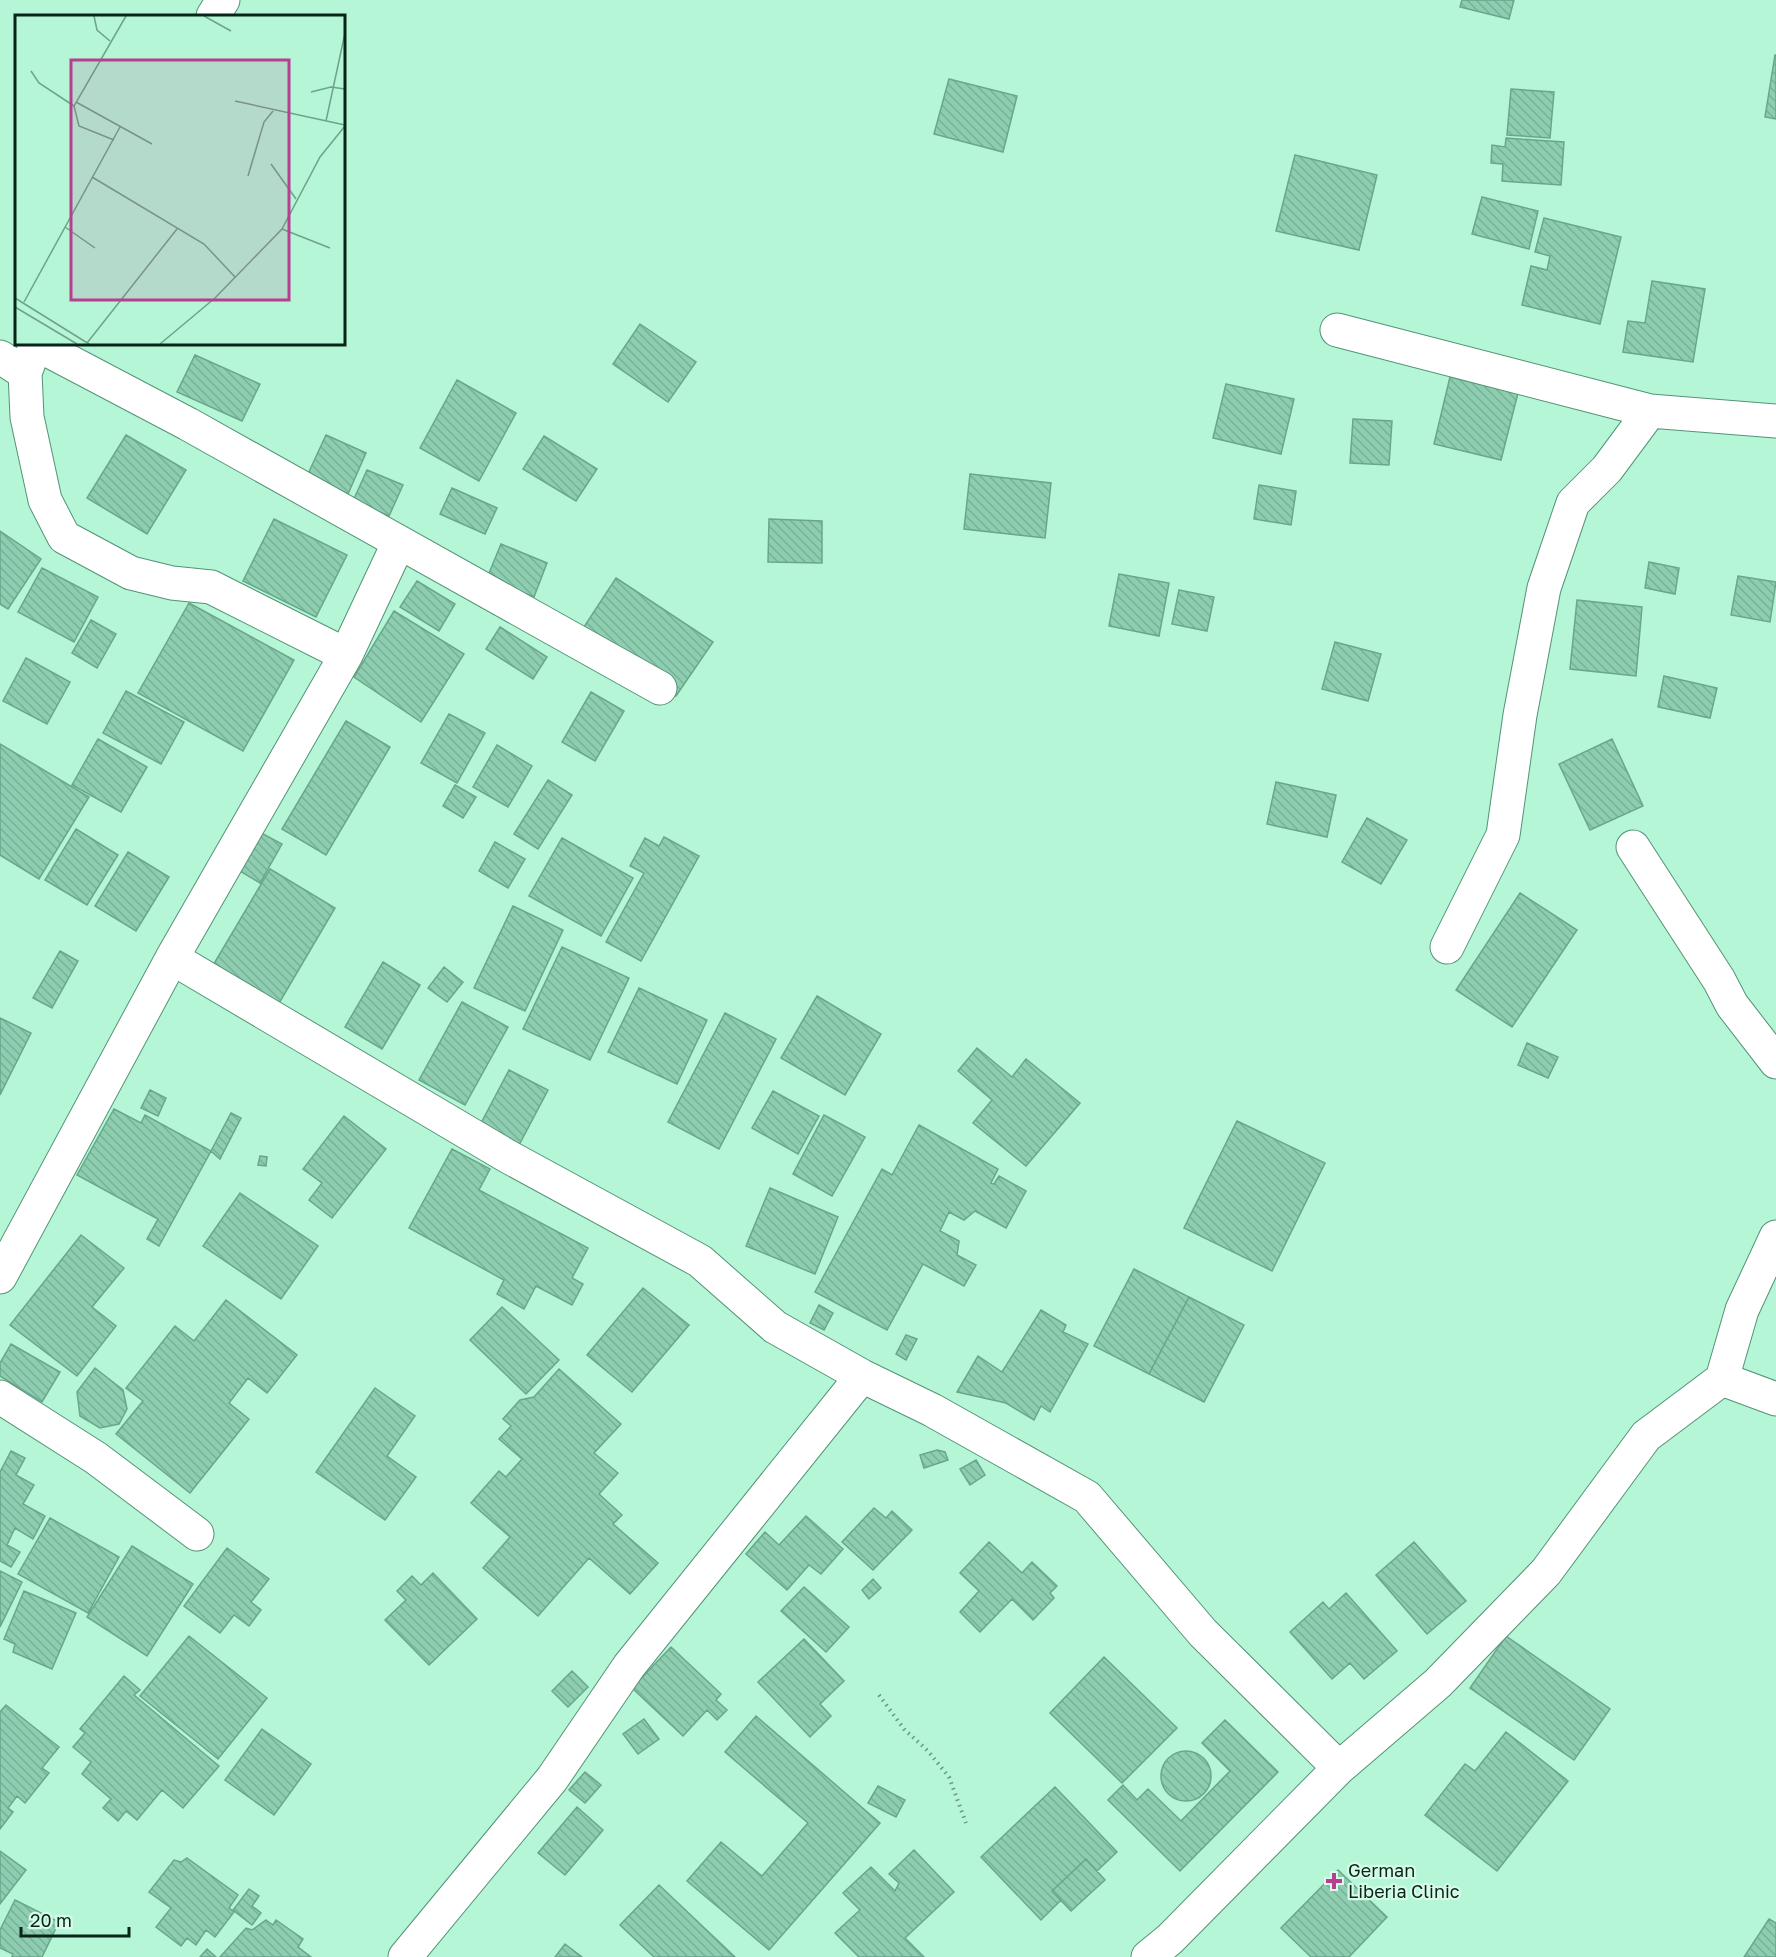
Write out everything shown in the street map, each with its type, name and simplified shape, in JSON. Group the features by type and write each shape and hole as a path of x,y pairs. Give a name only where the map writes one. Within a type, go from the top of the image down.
{"street":[{"path":"214,15 223,0"},
{"path":"1337,330 1650,411 1776,421"},
{"path":"346,655 211,587 172,583 131,573 64,537 45,500 36,466 27,417 24,354 399,542 660,688"},
{"path":"1447,947 1503,835 1520,715 1544,588 1573,503 1607,469 1650,411"},
{"path":"0,1276 172,958 346,655 399,542"},
{"path":"1633,847 1719,980 1732,1005 1776,1062"},
{"path":"172,958 507,1156 700,1261 775,1328 1087,1497 1203,1633 1339,1768"},
{"path":"1148,1957 1170,1939 1339,1768 1438,1683 1546,1572 1647,1436 1722,1379 1742,1310 1776,1237"},
{"path":"405,1957 552,1779 629,1666 862,1376"},
{"path":"1722,1379 1776,1399"},
{"path":"0,1397 96,1458 197,1534"}],"path":[{"path":"879,1695 903,1730 928,1751 949,1777 966,1822"}],"building":[{"path":"1462,0 1514,0 1509,19 1460,7"},
{"path":"1776,55 1776,119 1765,117"},
{"path":"949,79 1017,96 1003,152 934,134"},
{"path":"1511,89 1554,92 1550,138 1507,135"},
{"path":"1506,138 1564,142 1561,185 1502,181 1503,164 1491,163 1492,145 1505,147"},
{"path":"1295,155 1377,175 1359,250 1276,231"},
{"path":"1482,197 1538,211 1529,249 1472,234"},
{"path":"1544,218 1621,237 1600,324 1522,305 1531,266 1547,270 1550,256 1535,252"},
{"path":"1652,281 1705,289 1693,362 1623,352 1628,321 1645,323"},
{"path":"640,324 696,362 668,402 613,364"},
{"path":"195,355 260,384 242,421 177,392"},
{"path":"1450,377 1518,393 1501,460 1434,444"},
{"path":"457,380 516,413 479,481 420,448"},
{"path":"1226,384 1294,399 1281,454 1213,438"},
{"path":"1353,419 1392,421 1389,465 1350,463"},
{"path":"126,435 186,470 147,534 87,498"},
{"path":"326,435 366,453 348,494 307,476"},
{"path":"544,436 597,469 576,501 523,469"},
{"path":"367,470 403,485 389,516 353,501"},
{"path":"970,474 1051,483 1045,538 964,529"},
{"path":"1259,485 1296,491 1291,525 1254,519"},
{"path":"452,488 497,508 485,534 440,514"},
{"path":"274,519 347,555 316,617 243,581"},
{"path":"769,519 822,521 822,563 768,562"},
{"path":"0,531 41,559 8,609 0,604"},
{"path":"501,544 547,563 534,597 487,578"},
{"path":"1649,562 1679,568 1675,594 1645,588"},
{"path":"42,568 98,597 74,642 18,612"},
{"path":"1119,574 1169,583 1159,636 1109,626"},
{"path":"1738,576 1776,582 1770,622 1731,615"},
{"path":"616,578 713,642 676,696 580,633"},
{"path":"417,581 455,604 439,631 400,607"},
{"path":"1179,590 1214,597 1207,631 1172,624"},
{"path":"1577,600 1642,607 1636,676 1570,669"},
{"path":"189,603 294,660 243,751 138,693"},
{"path":"394,611 464,654 421,722 354,677"},
{"path":"91,620 116,634 97,668 72,653"},
{"path":"500,627 547,657 533,679 486,649"},
{"path":"1335,642 1381,654 1368,701 1322,689"},
{"path":"26,658 70,682 47,724 3,701"},
{"path":"1664,676 1717,688 1710,718 1658,707"},
{"path":"126,691 184,722 161,764 103,733"},
{"path":"591,692 624,711 595,761 562,742"},
{"path":"449,714 485,733 457,783 421,763"},
{"path":"346,721 390,747 326,855 282,829"},
{"path":"98,739 147,767 121,812 72,785"},
{"path":"1612,739 1643,806 1590,830 1559,764"},
{"path":"0,744 89,797 39,879 0,855"},
{"path":"497,745 532,766 508,807 473,787"},
{"path":"548,780 572,795 538,849 514,834"},
{"path":"1276,782 1336,795 1327,837 1267,824"},
{"path":"455,785 476,797 463,818 443,806"},
{"path":"1367,818 1407,840 1381,884 1342,862"},
{"path":"252,828 282,844 260,883 230,865"},
{"path":"76,829 118,855 87,905 45,880"},
{"path":"664,837 699,856 641,961 606,942 644,873 630,866 645,838 659,846"},
{"path":"562,838 633,878 601,936 529,896"},
{"path":"495,842 525,859 508,888 479,871"},
{"path":"128,852 169,877 136,931 95,906"},
{"path":"270,869 335,908 278,1005 212,967"},
{"path":"1520,893 1577,930 1512,1027 1456,990"},
{"path":"513,906 563,930 525,1011 474,988"},
{"path":"562,947 629,978 590,1060 523,1029"},
{"path":"60,951 78,961 52,1008 33,998"},
{"path":"383,962 420,985 382,1049 345,1027"},
{"path":"444,967 463,982 447,1002 428,988"},
{"path":"639,988 707,1020 677,1084 608,1052"},
{"path":"817,996 881,1034 845,1095 781,1058"},
{"path":"462,1002 508,1027 465,1105 419,1080"},
{"path":"725,1013 776,1039 719,1149 668,1122"},
{"path":"0,1018 31,1033 0,1095"},
{"path":"1527,1043 1558,1057 1548,1078 1518,1065"},
{"path":"977,1048 1012,1077 1026,1059 1080,1103 1026,1166 973,1123 992,1100 958,1071"},
{"path":"509,1070 548,1090 518,1147 479,1127"},
{"path":"150,1090 166,1098 158,1116 141,1108"},
{"path":"773,1091 819,1116 798,1154 752,1128"},
{"path":"114,1109 141,1123 145,1115 211,1151 159,1246 147,1239 158,1219 77,1175"},
{"path":"231,1113 241,1118 220,1159 211,1151"},
{"path":"824,1115 865,1137 832,1196 793,1174"},
{"path":"344,1116 386,1149 332,1218 309,1200 322,1183 303,1169"},
{"path":"1237,1121 1325,1163 1272,1271 1184,1228"},
{"path":"919,1125 998,1169 991,1183 994,1184 999,1176 1026,1191 1006,1228 975,1211 964,1220 949,1212 940,1231 959,1241 957,1255 976,1265 964,1286 923,1264 887,1330 815,1292 882,1169 892,1175"},
{"path":"452,1149 490,1169 479,1190 588,1248 572,1278 583,1284 572,1305 536,1286 524,1309 497,1294 504,1280 409,1228"},
{"path":"260,1156 267,1157 266,1166 258,1165"},
{"path":"770,1188 838,1217 815,1274 746,1246"},
{"path":"240,1193 318,1246 281,1299 203,1246"},
{"path":"81,1235 124,1268 92,1307 116,1326 77,1376 10,1325"},
{"path":"1134,1269 1189,1297 1149,1374 1094,1346"},
{"path":"643,1288 689,1325 632,1392 587,1355"},
{"path":"1189,1297 1244,1325 1204,1402 1149,1374"},
{"path":"226,1300 297,1355 267,1393 248,1378 229,1403 249,1419 190,1493 116,1434 143,1401 126,1388 175,1326 194,1341"},
{"path":"819,1305 833,1313 824,1330 810,1323"},
{"path":"502,1307 559,1360 526,1394 470,1340"},
{"path":"1041,1310 1066,1325 1063,1332 1088,1344 1050,1412 1041,1406 1034,1420 1006,1403 957,1392 978,1356 1002,1372"},
{"path":"906,1335 917,1339 906,1360 896,1354"},
{"path":"11,1344 60,1372 42,1402 0,1376 0,1363"},
{"path":"95,1368 123,1390 127,1409 119,1424 100,1428 80,1416 77,1392"},
{"path":"559,1369 621,1424 594,1453 618,1473 599,1494 622,1515 613,1524 658,1563 630,1594 589,1558 538,1616 483,1568 510,1537 471,1503 499,1471 506,1477 522,1459 499,1439 511,1426 503,1419 520,1400 534,1397"},
{"path":"375,1388 415,1416 387,1456 416,1477 385,1520 316,1472"},
{"path":"937,1450 945,1452 948,1460 924,1468 920,1455"},
{"path":"11,1451 25,1458 16,1475 34,1485 23,1504 45,1516 33,1539 15,1528 7,1545 20,1552 11,1567 0,1561 0,1472"},
{"path":"976,1460 985,1475 970,1485 960,1469"},
{"path":"874,1508 886,1518 892,1511 912,1530 873,1570 842,1542"},
{"path":"806,1516 843,1549 821,1574 809,1565 787,1590 746,1554 765,1532 779,1545"},
{"path":"50,1518 119,1557 88,1613 18,1574"},
{"path":"989,1542 1022,1573 1032,1562 1057,1586 1050,1593 1054,1598 1033,1620 1012,1599 980,1632 960,1612 979,1591 960,1573"},
{"path":"1414,1542 1466,1601 1427,1634 1376,1575"},
{"path":"132,1546 193,1584 147,1656 87,1617"},
{"path":"227,1548 269,1579 251,1602 261,1610 249,1626 234,1615 220,1633 184,1606"},
{"path":"0,1571 22,1582 0,1627"},
{"path":"433,1573 477,1619 429,1665 385,1620 406,1600 397,1591 412,1576 421,1585"},
{"path":"873,1579 881,1588 869,1599 862,1590"},
{"path":"804,1587 849,1627 826,1652 781,1611"},
{"path":"24,1591 76,1613 52,1669 13,1652 15,1644 4,1639"},
{"path":"1346,1593 1397,1651 1364,1679 1350,1663 1332,1679 1290,1632 1323,1602 1329,1609"},
{"path":"189,1636 267,1698 218,1759 140,1696"},
{"path":"1506,1636 1610,1709 1574,1760 1470,1688"},
{"path":"804,1639 844,1681 820,1704 831,1716 810,1737 758,1682"},
{"path":"671,1647 721,1694 716,1700 727,1710 717,1720 707,1710 683,1736 632,1688"},
{"path":"1104,1657 1177,1728 1122,1783 1050,1713"},
{"path":"572,1671 588,1687 568,1707 552,1691"},
{"path":"124,1676 140,1690 134,1695 219,1766 183,1808 162,1790 137,1820 126,1811 118,1821 103,1808 111,1799 82,1774 91,1762 73,1747 85,1733 80,1729"},
{"path":"6,1705 59,1747 42,1768 49,1773 25,1803 17,1796 8,1808 13,1812 0,1829 0,1712"},
{"path":"756,1716 880,1823 769,1950 687,1881 721,1842 762,1876 808,1823 725,1752"},
{"path":"644,1719 659,1739 638,1754 623,1734"},
{"path":"1225,1720 1278,1772 1180,1871 1108,1800 1123,1785 1137,1800 1148,1789 1181,1821 1230,1771 1202,1743"},
{"path":"262,1729 311,1764 274,1815 225,1780"},
{"path":"1506,1732 1568,1781 1497,1871 1425,1815 1465,1764 1475,1771"},
{"path":"1181,1751 1191,1751 1204,1758 1211,1771 1211,1781 1204,1794 1191,1801 1181,1801 1172,1797 1165,1790 1161,1781 1161,1771 1165,1762 1172,1755"},
{"path":"585,1772 601,1785 585,1803 569,1790"},
{"path":"878,1786 905,1800 896,1817 868,1803"},
{"path":"1055,1787 1117,1852 1097,1871 1086,1859 1052,1891 1061,1900 1041,1920 981,1857"},
{"path":"577,1807 603,1830 565,1875 538,1853"},
{"path":"914,1850 954,1892 905,1938 924,1957 859,1957 835,1933 860,1910 843,1893 871,1867 895,1891 899,1883 889,1874"},
{"path":"0,1851 26,1870 0,1904"},
{"path":"187,1858 238,1895 229,1908 234,1912 215,1937 206,1930 196,1945 187,1938 181,1946 156,1927 171,1908 149,1892 174,1860 181,1862"},
{"path":"1086,1859 1105,1880 1071,1911 1052,1891"},
{"name":"German Liberia Clinic","path":"1338,1870 1387,1917 1349,1957 1311,1957 1281,1928"},
{"path":"659,1885 735,1957 654,1957 620,1925"},
{"path":"249,1889 259,1896 252,1906 261,1913 252,1925 233,1910"},
{"path":"15,1900 59,1922 42,1957 12,1957 13,1954 0,1948 0,1930"},
{"path":"1769,1919 1776,1923 1776,1957 1744,1957"},
{"path":"266,1920 273,1925 276,1920 303,1939 298,1947 311,1957 220,1957 246,1928 252,1930"},
{"path":"565,1944 582,1957 555,1957"},
{"path":"207,1949 216,1957 200,1957"}],"place":[{"name":"German Liberia Clinic","path":"1334,1881"}]}
